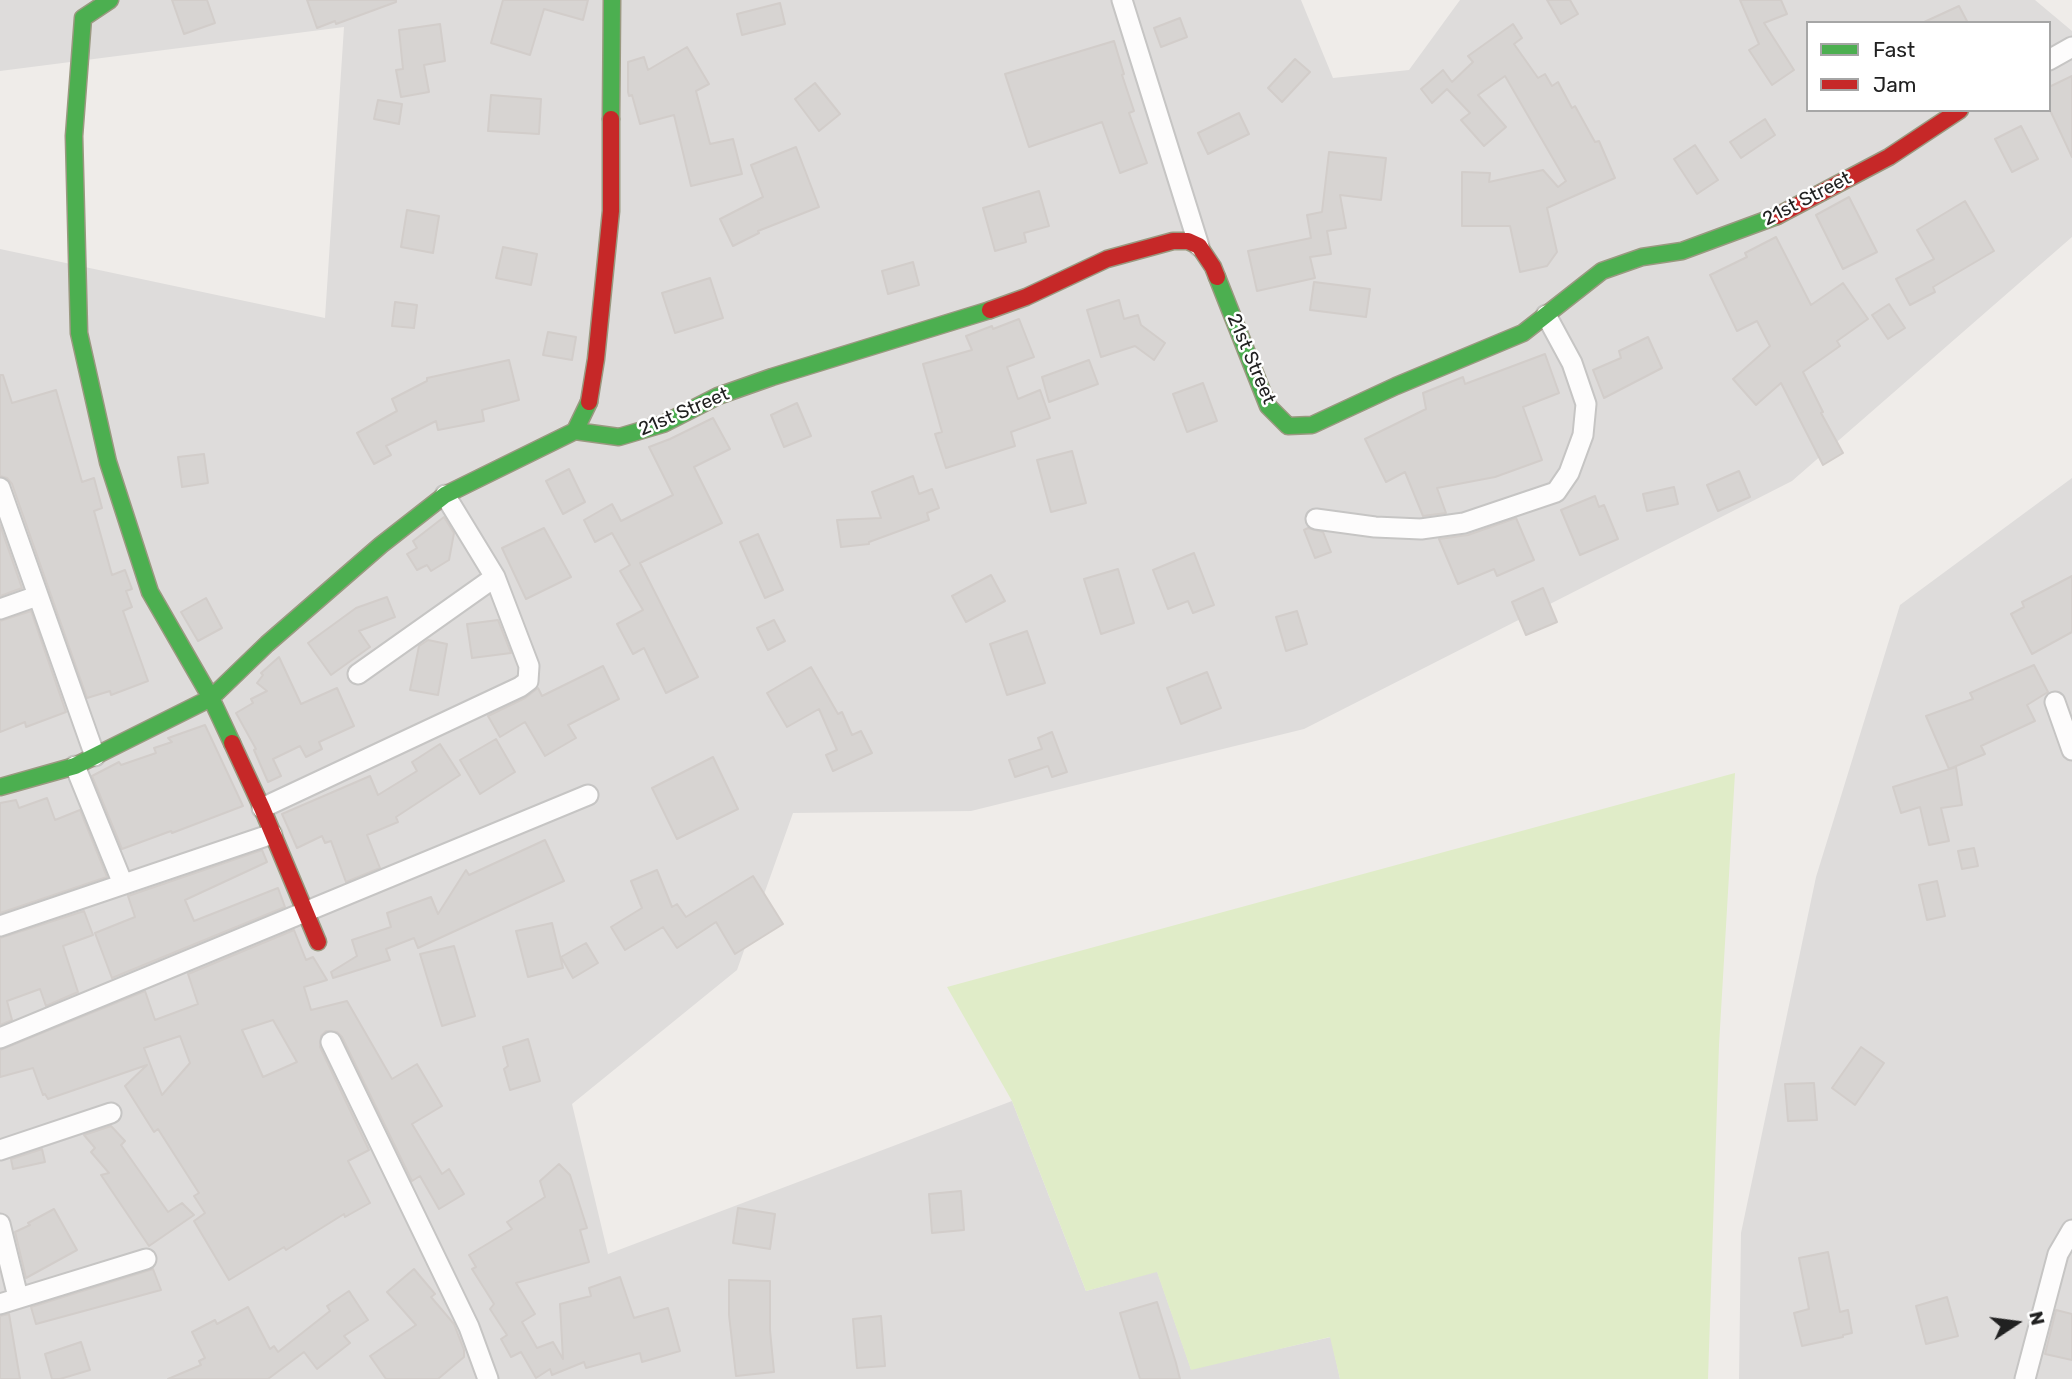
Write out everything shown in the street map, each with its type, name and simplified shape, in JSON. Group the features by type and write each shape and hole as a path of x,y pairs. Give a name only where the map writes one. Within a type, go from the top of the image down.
{"street":[{"path":"110,0 83,18 79,58 74,136 79,333 108,463 150,592 211,698 262,808 318,942"},
{"path":"0,787 75,765 211,698 267,644 381,545 445,495 575,431 588,406 596,359 611,211 612,0"},
{"path":"1122,0 1199,246"},
{"path":"2051,59 2072,47"},
{"name":"21st Street","path":"575,431 619,437 663,425 718,396 945,325 1026,297 1107,259 1173,241 1188,241 1199,246 1213,267 1268,406 1288,426 1312,425 1396,386 1523,334 1602,271 1642,257 1682,251 1772,219 1889,156 1957,112"},
{"path":"1316,519 1375,527 1421,529 1464,523 1556,492 1569,473 1583,435 1586,404 1572,363 1546,315"},
{"path":"0,488 95,756"},
{"path":"262,808 528,681 529,666 495,577 445,495"},
{"path":"358,674 495,577"},
{"path":"0,609 37,596"},
{"path":"2055,702 2072,750"},
{"path":"75,765 123,884"},
{"path":"0,1038 589,795"},
{"path":"0,926 272,834"},
{"path":"331,1041 470,1327 488,1379"},
{"path":"0,1150 111,1113"},
{"path":"0,1224 9,1301 146,1259"},
{"path":"2025,1379 2059,1254 2072,1230"}],"shaded area":[{"path":"0,0 1301,0 1333,78 1409,70 1460,0 2035,0 2072,31 2072,237 1792,481 1304,729 971,811 793,813 737,970 572,1104 608,1254 1012,1101 1086,1291 1157,1271 1191,1369 1331,1337 1340,1379 0,1379 0,249 325,318 344,27 0,71"},
{"path":"2072,478 2072,1379 1739,1379 1741,1233 1816,877 1900,605"}],"green space":[{"path":"1735,773 1719,1045 1708,1379 1340,1379 1330,1337 1191,1370 1157,1272 1086,1291 1012,1101 947,987"}],"building":[{"path":"172,0 207,0 215,23 184,34"},
{"path":"307,0 396,2 336,24 335,21 317,28"},
{"path":"503,0 588,0 583,20 544,9 530,55 491,43"},
{"path":"1547,0 1570,0 1578,14 1561,24"},
{"path":"1740,0 1781,0 1787,14 1764,23 1794,70 1772,85 1749,50 1759,44"},
{"path":"780,3 785,24 742,35 737,14"},
{"path":"1959,6 1967,21 1926,21"},
{"path":"1180,18 1187,37 1161,47 1154,28"},
{"path":"440,24 445,61 424,65 429,92 401,97 396,70 403,69 399,30"},
{"path":"1513,24 1522,38 1514,44 1538,78 1545,74 1552,86 1558,82 1595,142 1599,141 1615,178 1547,208 1557,252 1547,266 1520,272 1510,226 1462,226 1462,172 1490,173 1489,182 1543,170 1558,187 1566,181 1505,76 1478,95 1506,127 1484,146 1461,120 1470,113 1447,89 1432,103 1421,89 1443,70 1452,82 1473,62 1468,56"},
{"path":"1114,41 1134,111 1129,113 1147,163 1120,173 1102,122 1029,147 1005,74"},
{"path":"687,47 709,84 696,91 710,144 733,139 742,174 691,186 674,115 640,124 632,95 629,96 628,92 628,62 644,57 648,70"},
{"path":"1295,59 1310,72 1282,102 1268,88"},
{"path":"2072,76 2072,157 2051,112 2051,86"},
{"path":"815,83 840,114 819,131 795,99"},
{"path":"491,95 541,99 539,134 488,131"},
{"path":"378,100 402,104 399,124 374,119"},
{"path":"1239,113 1249,134 1208,154 1198,133"},
{"path":"1765,119 1775,135 1741,158 1730,142"},
{"path":"2021,126 2038,159 2012,172 1995,139"},
{"path":"1695,145 1718,180 1697,194 1674,159"},
{"path":"796,147 819,207 758,231 759,233 733,246 720,219 763,197 751,165"},
{"path":"1329,152 1386,158 1381,200 1340,195 1346,228 1327,231 1331,254 1310,257 1315,278 1257,291 1248,251 1311,238 1307,215 1322,212"},
{"path":"1039,191 1049,226 1024,233 1026,242 995,251 983,208"},
{"path":"1849,197 1877,252 1843,269 1816,215"},
{"path":"1965,201 1994,251 1933,287 1935,292 1910,305 1896,279 1934,259 1917,230"},
{"path":"407,210 439,216 433,253 401,247"},
{"path":"1776,237 1811,305 1843,283 1868,319 1837,341 1840,346 1803,372 1843,453 1823,465 1781,383 1756,405 1733,379 1770,346 1757,321 1737,331 1710,275 1747,257 1745,253"},
{"path":"503,247 537,254 531,285 496,278"},
{"path":"913,262 919,285 888,294 882,271"},
{"path":"710,278 723,318 675,333 662,293"},
{"path":"1314,282 1370,289 1366,317 1310,310"},
{"path":"1119,300 1124,319 1138,315 1141,325 1165,343 1154,360 1135,346 1101,357 1087,310"},
{"path":"395,302 417,305 414,328 392,326"},
{"path":"1889,304 1905,328 1888,339 1872,315"},
{"path":"1019,319 1034,357 1007,367 1018,399 1040,390 1050,418 1011,432 1015,446 946,468 935,434 942,432 923,364 972,350 966,336"},
{"path":"548,332 576,337 572,360 543,355"},
{"path":"1648,337 1662,368 1604,398 1593,370 1621,358 1619,351"},
{"path":"1545,354 1559,393 1523,407 1542,460 1495,477 1437,488 1446,513 1423,516 1405,472 1386,482 1365,439 1426,409 1423,393 1463,377 1465,384"},
{"path":"509,360 519,400 482,410 484,421 438,430 436,421 386,446 391,455 374,464 357,433 397,411 392,399 427,381 427,378"},
{"path":"1089,360 1098,384 1049,402 1042,377"},
{"path":"0,375 3,375 12,403 56,390 82,482 94,478 102,508 94,511 112,575 125,570 132,589 126,591 132,607 123,611 148,681 111,695 110,691 87,698 12,484 7,478 0,476"},
{"path":"1203,383 1217,421 1187,432 1173,394"},
{"path":"797,403 811,436 784,447 771,415"},
{"path":"713,418 730,449 694,467 722,523 640,563 698,677 666,693 644,648 633,654 617,624 643,610 620,571 630,565 612,533 595,542 584,520 612,504 621,521 673,495 649,447"},
{"path":"1072,451 1086,503 1051,512 1037,460"},
{"path":"204,454 208,483 182,487 178,457"},
{"path":"569,469 585,502 563,514 546,481"},
{"path":"1739,471 1750,497 1718,511 1707,485"},
{"path":"913,476 919,494 932,489 939,508 927,513 929,520 869,544 841,547 837,520 881,518 872,492"},
{"path":"1674,487 1678,504 1647,511 1643,494"},
{"path":"1595,496 1599,507 1604,505 1618,539 1580,555 1561,510"},
{"path":"444,517 454,533 449,560 431,571 427,565 417,570 407,554 417,548 413,541"},
{"path":"1516,518 1534,560 1497,576 1494,569 1458,584 1439,539 1468,535"},
{"path":"0,525 22,588 0,596"},
{"path":"544,528 571,577 526,599 502,548"},
{"path":"1308,528 1323,532 1331,552 1315,558 1304,530"},
{"path":"758,534 783,590 765,598 740,542"},
{"path":"1194,553 1214,605 1193,613 1188,601 1168,609 1153,570"},
{"path":"1118,569 1134,623 1101,634 1084,579"},
{"path":"991,575 1005,601 966,622 952,596"},
{"path":"2072,576 2072,632 2032,654 2011,614 2024,607 2022,602"},
{"path":"1543,588 1557,622 1526,635 1512,602"},
{"path":"387,597 395,617 359,631 370,647 331,675 308,643 356,608"},
{"path":"206,598 222,628 198,641 181,612"},
{"path":"31,611 66,712 26,727 25,722 0,732 0,621"},
{"path":"1297,611 1307,644 1286,651 1276,617"},
{"path":"498,620 511,653 472,658 467,624"},
{"path":"774,620 785,641 768,650 757,628"},
{"path":"1027,631 1045,683 1007,695 990,644"},
{"path":"428,640 447,644 438,695 410,690 419,646"},
{"path":"279,657 301,704 337,688 354,726 319,742 322,749 306,757 300,746 273,759 281,776 268,782 254,750 256,749 236,713 253,703 251,699 267,691 257,683 263,675 261,673"},
{"path":"2034,665 2048,692 2027,705 2035,721 1981,746 1985,754 1949,769 1926,716 1973,699 1970,693"},
{"path":"603,666 619,699 568,725 576,738 545,756 525,722 500,737 488,716 525,698 538,688 542,696"},
{"path":"811,667 838,714 842,712 852,735 861,731 872,753 833,771 826,755 837,750 819,709 787,727 767,693"},
{"path":"1207,672 1221,708 1181,724 1167,688"},
{"path":"205,725 243,806 122,849 92,776 119,762 121,765 156,753 154,748 172,742 168,738"},
{"path":"1052,732 1067,772 1052,777 1048,766 1015,777 1009,760 1042,749 1038,738"},
{"path":"496,739 515,772 480,794 460,760"},
{"path":"440,744 460,775 396,817 398,822 367,835 380,868 346,882 331,841 325,843 322,836 297,848 282,814 370,776 378,795 417,771 412,762"},
{"path":"713,757 738,809 677,839 652,788"},
{"path":"1956,767 1962,805 1941,808 1949,841 1929,845 1920,807 1901,813 1893,787"},
{"path":"47,798 55,820 80,810 107,877 0,913 0,803 16,800 19,808"},
{"path":"545,840 564,881 418,948 414,938 386,949 390,960 333,978 331,972 357,956 352,940 391,927 387,913 431,897 438,914 466,870 469,875"},
{"path":"1974,848 1978,866 1962,869 1958,851"},
{"path":"262,850 267,862 185,900 194,921 278,888 285,907 112,978 95,933 135,917 128,896"},
{"path":"657,870 672,907 677,904 686,917 753,876 783,924 735,954 716,922 677,948 663,927 625,950 611,927 642,908 631,881"},
{"path":"1937,881 1945,916 1927,920 1919,885"},
{"path":"84,911 93,935 63,946 78,992 46,1006 40,989 7,1001 12,1020 0,1025 0,938"},
{"path":"552,923 563,968 528,977 516,931"},
{"path":"294,930 306,960 313,957 327,980 304,987 311,1010 347,1001 392,1079 417,1064 442,1106 412,1124 442,1174 449,1169 464,1194 439,1209 420,1176 412,1181 342,1037 337,1032 326,1031 321,1036 320,1047 369,1150 348,1161 370,1203 345,1217 344,1214 286,1250 284,1247 229,1280 194,1221 205,1213 194,1196 199,1193 158,1129 154,1132 125,1086 147,1065 48,1099 43,1095 33,1068 0,1077 0,1050 145,991 155,1020 198,1004 188,974","holes":["273,1020 297,1062 263,1077 242,1030","180,1036 190,1063 162,1095 144,1048"]},
{"path":"586,943 598,963 573,978 561,957"},
{"path":"454,946 475,1016 442,1026 420,954"},
{"path":"528,1039 540,1081 510,1090 504,1069 508,1066 503,1047"},
{"path":"1861,1047 1884,1063 1855,1105 1832,1088"},
{"path":"1814,1083 1817,1120 1788,1121 1785,1084"},
{"path":"111,1126 125,1141 121,1145 168,1212 182,1203 194,1215 149,1246 101,1175 109,1173 91,1152 95,1148 84,1135"},
{"path":"42,1149 45,1162 13,1169 11,1159"},
{"path":"559,1164 570,1175 587,1228 580,1230 589,1262 516,1283 535,1314 522,1322 537,1348 553,1342 563,1359 560,1304 591,1296 589,1288 620,1277 634,1318 668,1308 680,1351 642,1362 640,1353 586,1368 584,1362 552,1375 550,1369 536,1378 521,1352 511,1357 501,1339 507,1335 490,1309 494,1304 472,1269 476,1267 469,1255 512,1229 507,1222 545,1197 540,1181"},
{"path":"961,1191 964,1230 932,1233 929,1194"},
{"path":"738,1208 775,1214 770,1249 733,1243"},
{"path":"54,1209 77,1250 26,1278 15,1232"},
{"path":"1828,1252 1840,1312 1848,1310 1852,1333 1802,1346 1794,1313 1809,1309 1799,1258"},
{"path":"153,1269 161,1290 36,1324 31,1307"},
{"path":"414,1269 435,1294 431,1297 454,1324 464,1357 438,1379 386,1379 370,1356 416,1325 387,1292"},
{"path":"729,1280 770,1281 770,1330 774,1372 736,1376 729,1315"},
{"path":"349,1291 368,1320 344,1336 350,1343 317,1369 304,1352 268,1379 168,1379 201,1365 199,1361 205,1358 192,1332 215,1320 217,1324 248,1307 270,1349 274,1346 278,1352 330,1311 327,1306"},
{"path":"1947,1297 1958,1336 1926,1344 1916,1306"},
{"path":"1157,1302 1180,1379 1140,1379 1120,1313"},
{"path":"2056,1310 2072,1314 2072,1360 2045,1354"},
{"path":"9,1314 20,1379 0,1379 0,1316"},
{"path":"881,1316 885,1366 857,1368 853,1319"},
{"path":"81,1342 90,1370 52,1379 45,1354"}],"traffic: fast":[{"path":"110,0 83,18 74,136 79,333 108,462 150,592 211,698 232,743"},
{"path":"611,119 612,0"},
{"path":"1217,277 1268,406 1288,426 1312,425 1396,386 1523,333 1602,271 1642,257 1682,251 1777,216"},
{"path":"575,431 619,437 663,424 718,396 772,377 990,310"},
{"path":"0,787 75,766 211,698 267,644 381,545 445,495 575,431 589,402"}],"traffic: jam":[{"path":"1777,216 1889,157 1957,112"},
{"path":"589,402 611,211 611,119"},
{"path":"990,310 1026,297 1107,259 1173,241 1188,241 1199,246 1217,277"},
{"path":"232,743 318,942"}]}
